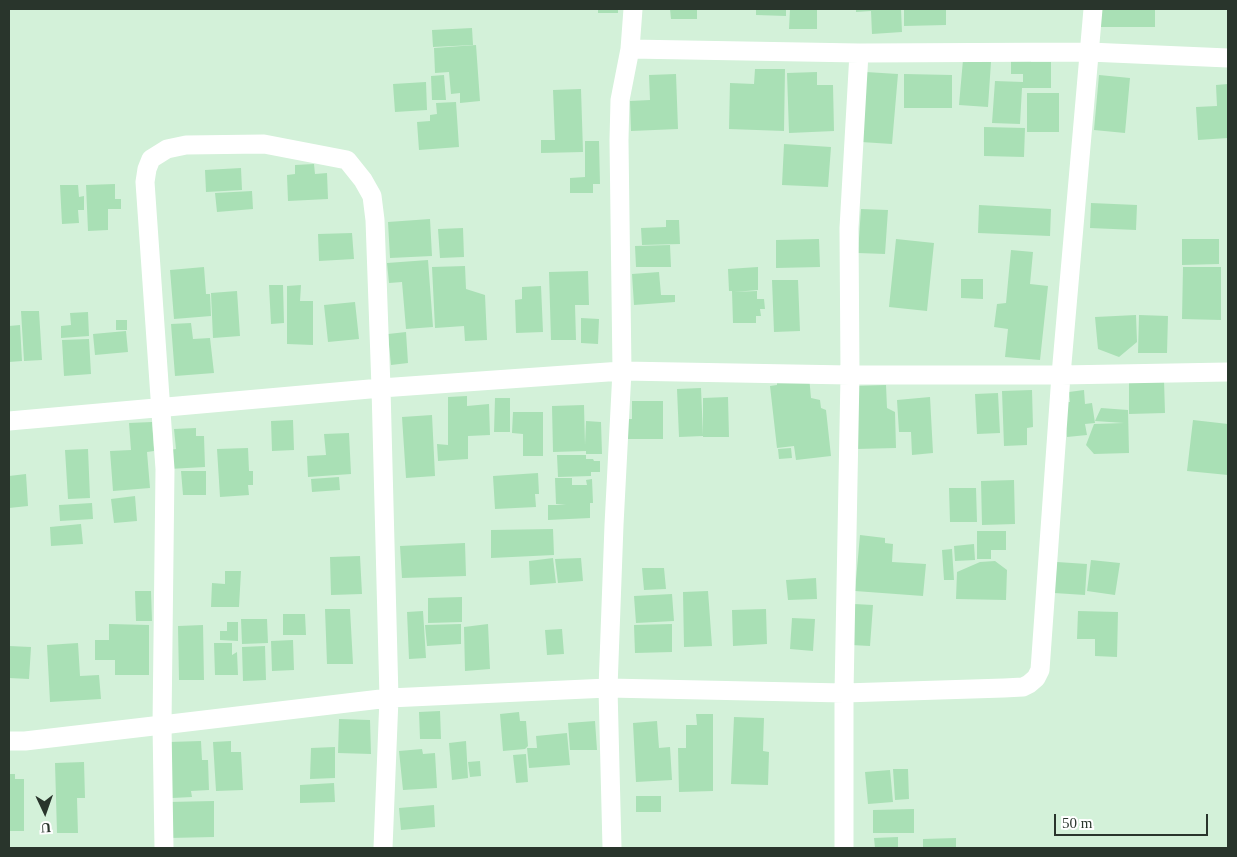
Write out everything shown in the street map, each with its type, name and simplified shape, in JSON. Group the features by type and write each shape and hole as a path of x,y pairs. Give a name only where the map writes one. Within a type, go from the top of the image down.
{"street":[{"path":"612,848 608,688 616,460 622,371 620,100 630,49 633,9"},
{"path":"9,741 25,741 162,726 389,698 608,688 844,694 1023,687 1036,678 1040,670 1061,375 1093,9"},
{"path":"630,49 859,53 1089,52 1228,58"},
{"path":"844,848 844,694 850,376 849,228 859,53"},
{"path":"164,848 162,726 165,469 145,182 146,168 151,159 167,149 186,145 264,144 346,160 363,180 372,196 375,220 381,388 389,698 383,848"},
{"path":"9,421 381,388 622,371 850,376 1228,372"}],"building":[{"path":"598,9 618,9 618,13 598,13"},
{"path":"670,9 697,9 697,19 671,19"},
{"path":"756,9 786,9 786,16 756,15"},
{"path":"790,9 817,9 817,29 789,29"},
{"path":"856,9 901,9 902,32 872,34 871,11 856,12"},
{"path":"904,9 946,9 946,25 904,26"},
{"path":"1097,9 1155,10 1155,27 1098,27"},
{"path":"472,28 473,45 433,47 432,30"},
{"path":"476,45 480,101 460,103 460,93 451,94 449,72 435,73 434,48"},
{"path":"1011,56 1031,56 1031,62 1051,62 1051,88 1022,88 1020,124 992,123 995,81 1023,82 1023,74 1011,74"},
{"path":"963,60 991,62 988,107 959,105"},
{"path":"755,69 785,69 784,131 729,129 730,83 754,84"},
{"path":"817,72 817,85 833,85 834,131 789,133 787,73"},
{"path":"866,72 898,74 892,144 861,142"},
{"path":"676,74 678,129 631,131 630,101 650,100 649,75"},
{"path":"904,74 952,75 952,108 904,108"},
{"path":"444,75 446,100 432,100 431,76"},
{"path":"1099,75 1130,78 1125,133 1094,130"},
{"path":"426,82 427,110 395,112 393,84"},
{"path":"1228,84 1228,138 1198,140 1196,107 1217,106 1216,85"},
{"path":"581,89 583,152 541,153 541,140 555,140 553,90"},
{"path":"1027,93 1059,93 1059,132 1027,132"},
{"path":"456,102 459,147 419,150 417,122 430,121 430,115 437,114 436,103"},
{"path":"984,127 1025,128 1024,157 984,156"},
{"path":"585,141 599,141 600,184 593,184 593,193 570,193 570,178 585,177"},
{"path":"784,144 831,147 828,187 782,185"},
{"path":"314,164 315,174 327,173 328,199 288,201 287,175 295,174 295,165"},
{"path":"241,168 242,190 206,192 205,170"},
{"path":"115,184 115,199 121,199 121,209 108,209 108,230 88,231 86,185"},
{"path":"60,185 78,185 79,197 84,196 84,210 78,210 79,223 62,224"},
{"path":"252,191 253,209 217,212 215,193"},
{"path":"1091,203 1137,205 1136,230 1090,228"},
{"path":"979,205 1051,209 1050,236 978,233"},
{"path":"861,209 888,210 885,254 858,253"},
{"path":"430,219 432,256 390,258 388,222"},
{"path":"666,220 679,220 680,244 642,245 641,228 666,227"},
{"path":"463,228 464,257 440,258 438,229"},
{"path":"352,233 354,259 319,261 318,234"},
{"path":"819,239 820,267 776,268 776,240"},
{"path":"896,239 934,243 927,311 889,307"},
{"path":"1182,239 1219,239 1219,264 1182,265"},
{"path":"670,245 671,267 636,267 635,246"},
{"path":"1011,250 1033,252 1030,284 1048,286 1040,360 1005,357 1008,329 994,327 997,304 1006,303"},
{"path":"428,260 433,327 406,329 402,282 389,283 387,263"},
{"path":"465,266 466,289 485,295 487,340 465,341 464,326 435,328 432,267"},
{"path":"204,267 206,294 210,294 211,316 174,319 170,270"},
{"path":"758,267 758,290 734,292 757,291 757,299 764,299 765,309 760,309 761,316 756,316 756,323 733,323 732,291 729,291 728,269"},
{"path":"1183,267 1221,267 1221,320 1182,319"},
{"path":"588,271 589,305 575,305 576,340 551,340 549,272"},
{"path":"659,272 661,295 675,295 675,302 634,305 632,274"},
{"path":"961,279 983,279 983,299 961,298"},
{"path":"772,280 798,280 800,331 774,332"},
{"path":"269,285 283,285 284,323 271,324"},
{"path":"301,285 300,301 313,301 313,345 287,344 287,286"},
{"path":"541,286 543,332 516,333 515,300 522,299 522,287"},
{"path":"237,291 240,336 213,338 211,293"},
{"path":"355,302 359,339 328,342 324,305"},
{"path":"21,311 39,311 42,360 24,361"},
{"path":"88,312 89,336 61,338 61,326 71,325 70,313"},
{"path":"1136,315 1137,342 1119,357 1098,349 1095,317"},
{"path":"1139,315 1168,316 1167,353 1138,353"},
{"path":"581,318 599,319 598,344 581,343"},
{"path":"116,320 127,320 127,330 116,330"},
{"path":"191,323 193,339 210,338 214,373 175,376 171,324"},
{"path":"20,325 22,361 9,362 9,326"},
{"path":"126,331 128,352 95,355 93,334"},
{"path":"406,332 408,363 391,365 388,334"},
{"path":"89,339 91,374 64,376 62,340"},
{"path":"809,376 811,398 820,400 821,408 826,410 831,456 796,460 794,446 777,448 770,386 777,385 777,380"},
{"path":"1129,380 1164,380 1165,413 1129,414"},
{"path":"886,385 887,408 895,412 896,448 856,449 854,386"},
{"path":"701,388 703,436 679,437 677,389"},
{"path":"1032,390 1033,427 1027,428 1027,445 1004,446 1002,391"},
{"path":"1084,390 1085,404 1092,403 1095,423 1085,424 1087,435 1067,437 1063,402 1070,402 1069,392"},
{"path":"998,393 1000,433 977,434 975,394"},
{"path":"467,396 467,406 489,404 490,435 468,436 468,459 438,461 437,444 448,445 448,397"},
{"path":"728,397 729,437 703,437 703,398"},
{"path":"930,397 933,453 912,455 911,432 899,432 897,400"},
{"path":"495,398 510,398 510,432 494,432"},
{"path":"632,401 663,401 663,439 625,439 625,419 632,419"},
{"path":"584,405 585,445 586,421 601,422 602,454 586,454 586,451 553,452 552,406"},
{"path":"1101,408 1128,410 1129,453 1094,454 1086,445 1094,424 1124,423 1095,421"},
{"path":"513,412 543,412 543,456 523,456 523,434 512,433"},
{"path":"432,415 435,476 406,478 402,417"},
{"path":"293,420 294,450 272,451 271,421"},
{"path":"1193,420 1228,424 1228,475 1187,471"},
{"path":"152,422 154,451 147,452 150,488 113,491 110,451 131,450 129,423"},
{"path":"196,428 196,436 204,436 205,467 169,469 168,450 176,449 174,429"},
{"path":"349,433 351,474 308,477 307,456 326,455 324,434"},
{"path":"248,448 249,471 253,471 253,485 248,485 249,495 220,497 217,449"},
{"path":"791,448 792,458 779,459 778,449"},
{"path":"88,449 90,498 68,499 65,450"},
{"path":"557,455 586,455 586,459 600,461 600,472 591,472 591,476 558,477"},
{"path":"181,471 206,471 206,495 183,495"},
{"path":"538,473 539,494 535,494 536,507 495,509 493,476"},
{"path":"26,474 28,506 9,508 9,476"},
{"path":"339,477 340,490 312,492 311,479"},
{"path":"555,478 572,478 572,485 587,485 586,480 592,479 593,503 590,503 590,518 548,520 548,505 566,505 556,504"},
{"path":"1014,480 1015,524 982,525 981,481"},
{"path":"949,488 976,488 977,522 950,522"},
{"path":"135,496 137,521 114,523 111,499"},
{"path":"92,503 93,519 60,521 59,505"},
{"path":"81,524 83,544 51,546 50,527"},
{"path":"553,529 554,555 491,558 491,530"},
{"path":"977,531 1006,531 1006,550 991,550 991,559 977,559"},
{"path":"860,535 885,538 885,543 893,544 892,562 926,564 923,596 855,591"},
{"path":"465,543 466,576 402,578 400,546"},
{"path":"974,544 975,560 955,561 954,546"},
{"path":"952,549 954,580 944,580 942,550"},
{"path":"360,556 362,594 331,595 330,557"},
{"path":"553,558 556,583 530,585 529,561"},
{"path":"581,558 583,581 558,583 555,559"},
{"path":"1091,560 1120,563 1115,595 1087,591"},
{"path":"995,561 1007,570 1006,600 956,599 957,572 980,562"},
{"path":"1057,562 1087,564 1085,595 1054,593"},
{"path":"642,568 664,568 666,589 644,590"},
{"path":"225,571 241,571 239,607 211,607 212,583 225,584"},
{"path":"816,578 817,599 788,600 786,580"},
{"path":"135,591 151,591 152,621 136,621"},
{"path":"708,591 712,646 684,647 683,592"},
{"path":"672,594 674,621 636,623 634,596"},
{"path":"462,597 462,622 428,623 428,598"},
{"path":"854,604 873,605 870,646 851,645"},
{"path":"325,609 350,609 353,664 327,664"},
{"path":"766,609 767,644 733,646 732,610"},
{"path":"423,611 426,658 409,659 407,612"},
{"path":"1078,611 1118,612 1117,657 1095,656 1095,639 1077,639"},
{"path":"283,614 305,614 306,635 283,635"},
{"path":"792,618 815,619 813,651 790,649"},
{"path":"241,619 267,619 268,643 242,644"},
{"path":"227,622 238,622 238,641 220,640 220,631 227,631"},
{"path":"109,624 149,625 149,675 115,675 115,660 95,660 95,640 109,640"},
{"path":"461,624 461,644 427,646 425,625"},
{"path":"488,624 490,669 465,671 464,627"},
{"path":"672,624 672,652 635,653 634,625"},
{"path":"203,625 204,680 179,680 178,626"},
{"path":"562,629 564,654 547,655 545,630"},
{"path":"293,640 294,670 272,671 271,641"},
{"path":"78,643 80,676 99,675 101,699 50,702 47,645"},
{"path":"214,643 232,643 232,655 237,652 238,675 215,675"},
{"path":"9,646 31,647 29,679 9,678"},
{"path":"265,646 266,680 243,681 242,647"},
{"path":"440,711 441,739 420,739 419,712"},
{"path":"519,712 520,721 526,721 528,746 525,749 503,751 500,714"},
{"path":"696,714 713,714 713,791 679,792 678,748 686,748 686,725 697,725"},
{"path":"734,717 764,718 763,751 769,752 768,785 731,784"},
{"path":"339,719 370,720 371,754 338,753"},
{"path":"595,721 597,750 570,750 568,723"},
{"path":"657,721 659,748 670,747 672,780 636,782 633,723"},
{"path":"567,733 570,765 529,768 527,748 537,748 536,736"},
{"path":"201,741 202,760 208,760 209,790 191,791 192,797 172,798 169,742"},
{"path":"231,741 231,752 241,752 243,790 216,791 213,742"},
{"path":"466,741 468,778 452,780 449,743"},
{"path":"335,747 335,778 310,779 311,748"},
{"path":"422,749 423,754 435,753 437,788 403,790 399,751"},
{"path":"526,754 528,782 516,783 513,755"},
{"path":"480,761 481,776 470,777 468,762"},
{"path":"84,762 85,798 77,798 78,833 57,833 55,763"},
{"path":"893,769 908,769 909,799 895,800"},
{"path":"890,770 893,802 868,804 865,772"},
{"path":"9,774 15,774 15,779 24,779 24,831 9,831"},
{"path":"334,783 335,802 300,803 300,785"},
{"path":"636,796 661,796 661,812 636,812"},
{"path":"214,801 214,837 169,838 168,802"},
{"path":"434,805 435,827 401,830 399,808"},
{"path":"914,809 914,833 873,833 873,810"},
{"path":"898,837 898,848 875,848 874,838"},
{"path":"956,838 956,848 923,848 923,839"}]}
